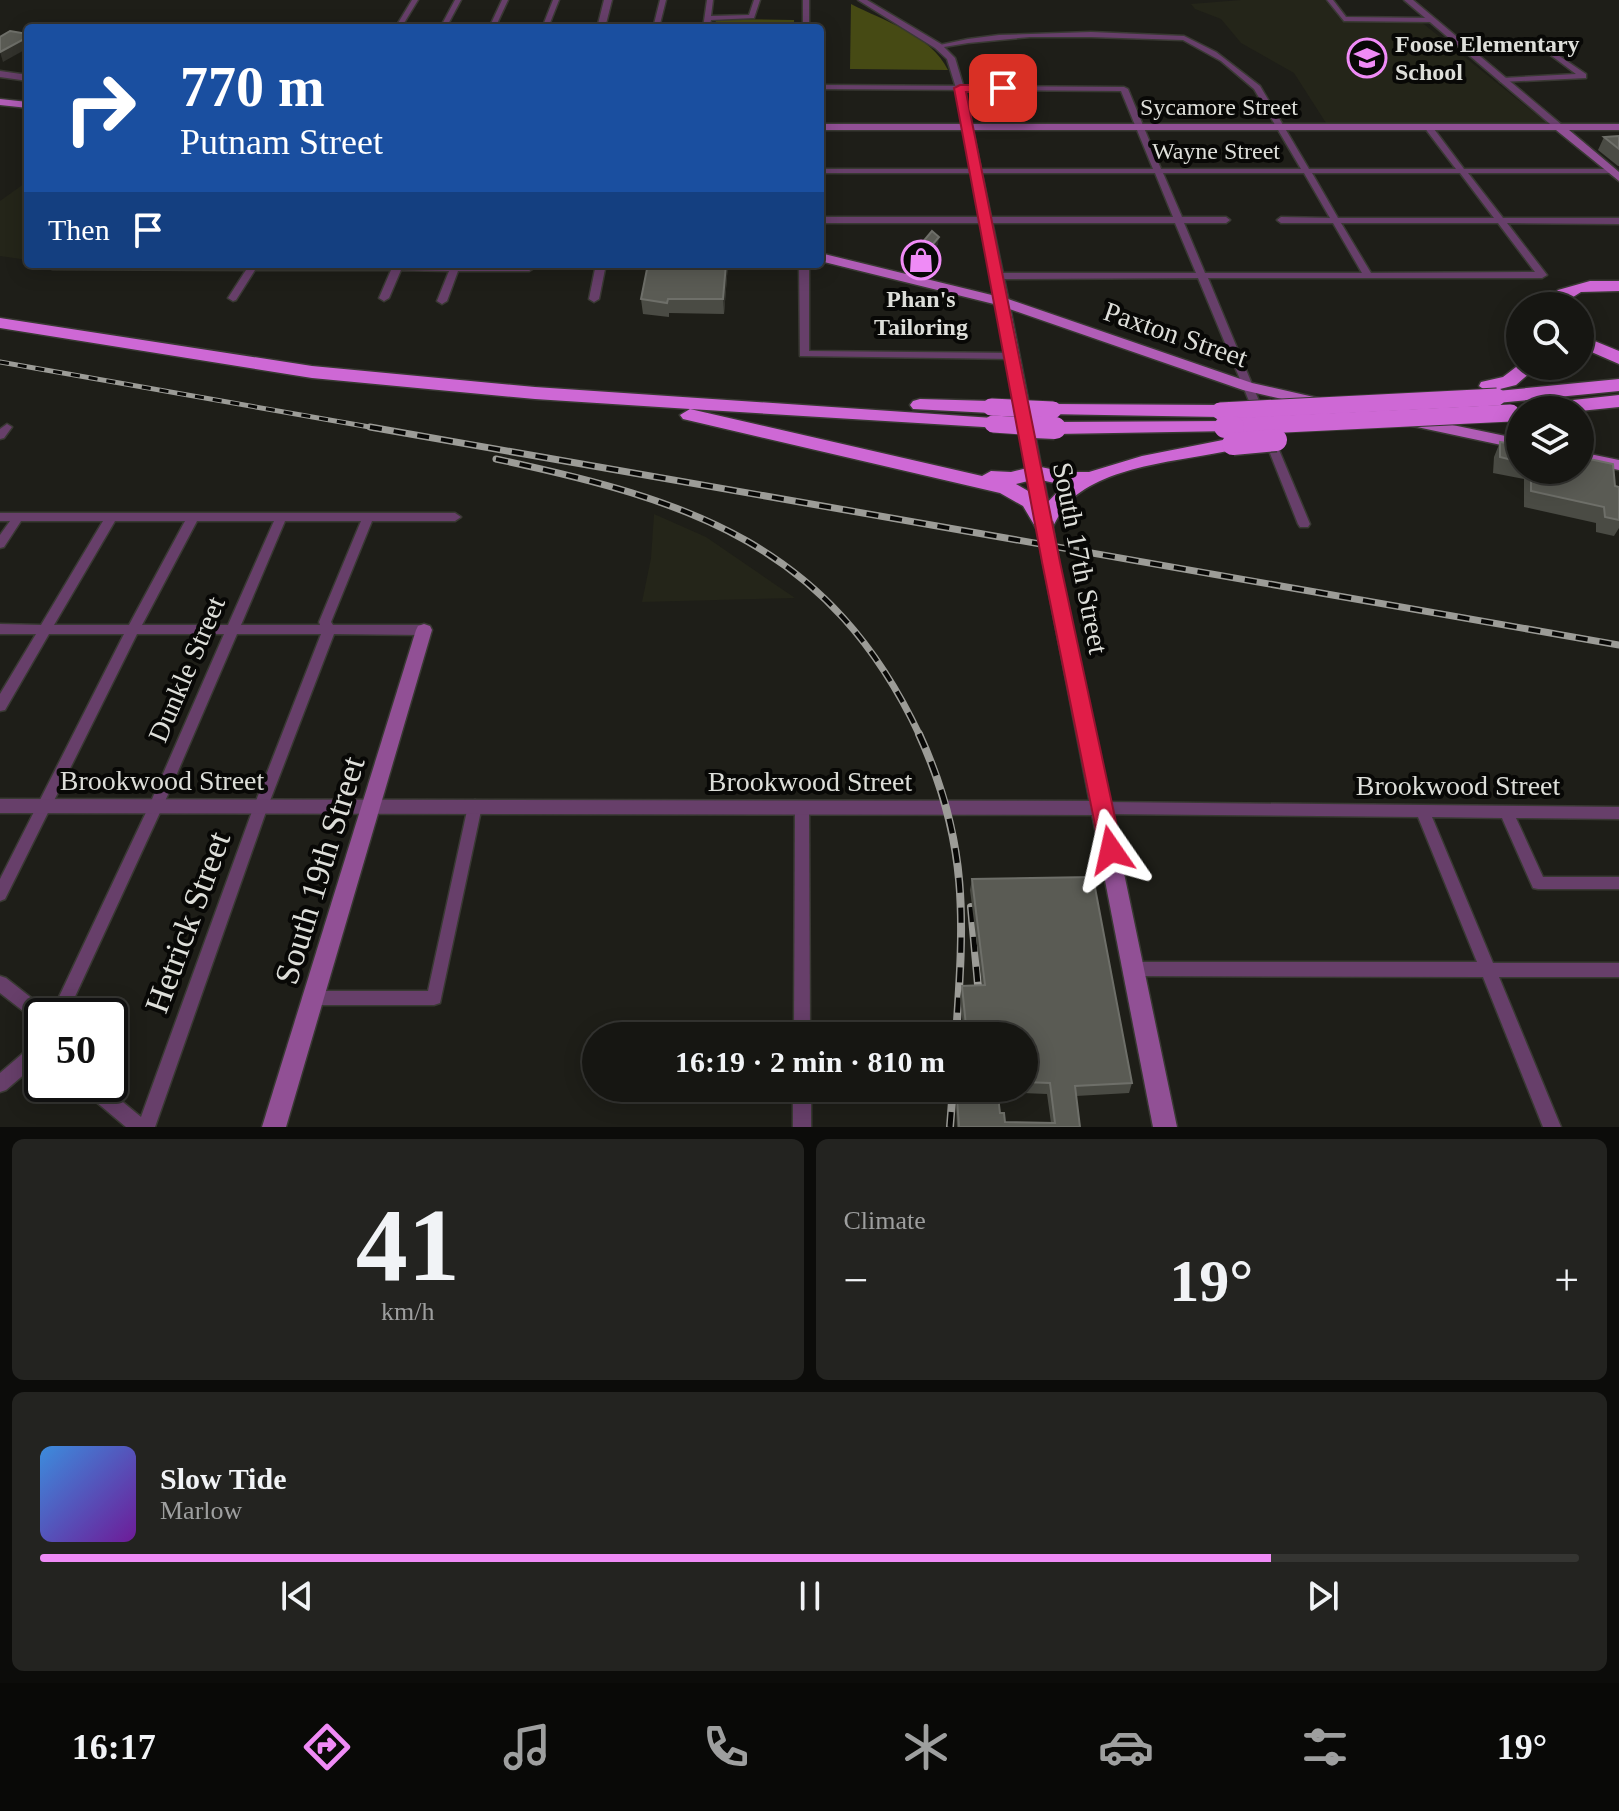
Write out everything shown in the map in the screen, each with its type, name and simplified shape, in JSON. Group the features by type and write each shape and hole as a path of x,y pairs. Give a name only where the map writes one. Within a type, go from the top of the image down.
{"highway":[{"path":"1564,292 1580,287 1619,288"},
{"path":"1594,294 1619,288"},
{"path":"0,311 391,368 773,396 992,416"},
{"path":"0,323 312,372 535,393 1226,427 1449,424 1506,414"},
{"path":"1594,346 1619,358"},
{"path":"1493,391 1510,380"},
{"path":"535,393 685,414 1021,494 1044,523 1063,496 1077,486 1170,456 1260,410 1493,391 1619,385"},
{"path":"1594,404 1619,401"},
{"path":"913,468 1001,479 1036,472 1065,479 1103,476"}],"main road":[{"path":"0,102 24,105"},
{"name":"Sycamore Street","path":"824,127 1619,127"},
{"path":"1559,127 1616,175"},
{"name":"Paxton Street","path":"824,258 1003,302 1248,387 1506,441"},
{"name":"South 17th Street","path":"1003,302 1051,562 1165,1127"},
{"path":"1594,460 1619,465"},
{"name":"South 19th Street","path":"274,1127 424,630"}],"street":[{"path":"400,24 415,0"},
{"path":"445,24 458,0"},
{"path":"494,24 505,0"},
{"path":"547,24 556,0"},
{"path":"602,24 608,0"},
{"path":"657,24 663,0"},
{"path":"707,24 710,0"},
{"path":"708,18 755,16 757,0"},
{"path":"806,0 806,24"},
{"name":"South 17th Street","path":"862,0 938,46 951,58 960,88 1003,302"},
{"path":"1330,0 1344,19 1432,20"},
{"path":"1408,0 1559,127"},
{"path":"938,46 1035,35 1184,38 1209,50 1257,88 1368,275"},
{"path":"1503,80 1583,76 1543,47"},
{"path":"0,74 24,77"},
{"path":"824,87 1124,89 1304,524"},
{"path":"998,276 1542,275 1428,127"},
{"name":"Wayne Street","path":"824,171 1462,171 1616,175"},
{"path":"824,220 1226,220"},
{"path":"1281,220 1619,221"},
{"path":"233,298 252,268"},
{"path":"384,298 397,268"},
{"path":"442,301 455,268"},
{"path":"594,299 600,268"},
{"path":"804,268 804,354 1013,356"},
{"path":"0,517 455,517"},
{"path":"0,544 18,517"},
{"path":"0,706 111,517"},
{"path":"0,894 193,517"},
{"name":"Dunkle Street","path":"66,998 156,806 281,517"},
{"name":"Hetrick Street","path":"146,1127 261,806 329,630 325,622 368,517"},
{"path":"0,629 424,630"},
{"name":"Brookwood Street","path":"0,806 1103,808 1619,813"},
{"path":"314,998 434,998 475,806"},
{"path":"802,807 802,1022"},
{"path":"1506,811 1538,883 1619,883"},
{"path":"1423,812 1552,1127"},
{"path":"1134,969 1619,970"},
{"path":"0,983 24,1002"},
{"path":"0,1084 24,1063"},
{"path":"110,1102 140,1127"},
{"path":"802,1102 802,1127"}],"shaded area":[{"name":"Foose Elementary School","path":"1241,0 1325,0 1342,21 1420,21 1547,123 1326,123 1294,73 1241,43 1221,19 1195,9 1191,4"},
{"path":"24,184 24,259 0,256 0,201"},
{"path":"654,514 706,537 795,598 642,602 651,558"}],"green space":[{"path":"851,4 919,38 948,70 850,69"},
{"path":"716,19 794,20 794,24 715,24"}],"building":[{"path":"10,31 24,33 24,39 0,52 0,37"},
{"path":"1619,136 1619,149 1604,137"},
{"path":"932,231 939,237 921,258 911,256"},
{"path":"647,268 726,268 723,299 668,299 667,303 641,299"},
{"path":"1500,442 1506,443 1506,458 1500,457"},
{"path":"1594,460 1613,464 1615,486 1619,487 1619,520 1605,517 1604,507 1531,491 1531,484 1594,484"},
{"path":"1093,877 1132,1083 1075,1086 1080,1127 959,1127 957,1102 999,1102 1005,1122 1055,1123 1050,1083 1038,1083 1038,1022 966,1022 962,986 985,985 972,879"}],"railway":[{"path":"0,362 381,429"},
{"path":"370,427 1619,645"},
{"path":"496,459 631,493 691,514 747,541 797,575 843,617 884,671 919,735"},
{"path":"919,735 935,773 955,847 961,918 957,1022"},
{"path":"971,907 979,996"},
{"path":"950,1127 952,1102"}],"place":[{"name":"Foose Elementary School","path":"1367,58"},
{"name":"Phan's Tailoring","path":"921,260"}],"route":[{"path":"1003,88 960,88 1051,562 1111,850"}]}
